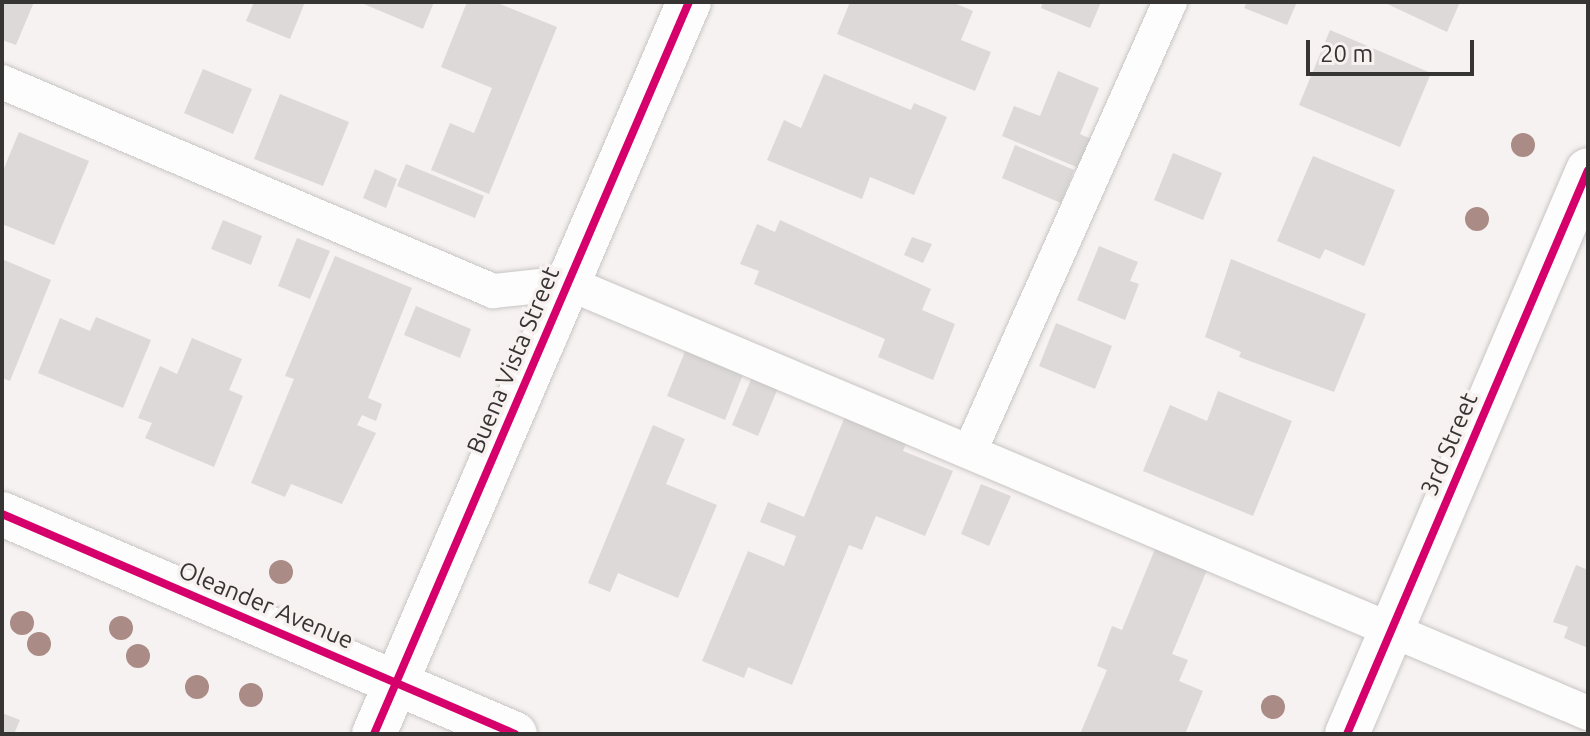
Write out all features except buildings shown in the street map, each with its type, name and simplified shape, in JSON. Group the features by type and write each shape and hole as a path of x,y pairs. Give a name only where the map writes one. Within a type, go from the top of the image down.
{"street":[{"name":"Buena Vista Street","path":"374,734 689,2"},
{"name":"3rd Street","path":"1347,734 1588,170"},
{"name":"Oleander Avenue","path":"2,514 515,734"}],"lane":[{"path":"970,451 1170,2"},
{"path":"2,82 493,291 568,283 1588,713"}],"cycle path":[{"path":"374,734 689,2"},
{"path":"1347,734 1588,170"},
{"path":"2,514 515,734"}]}
